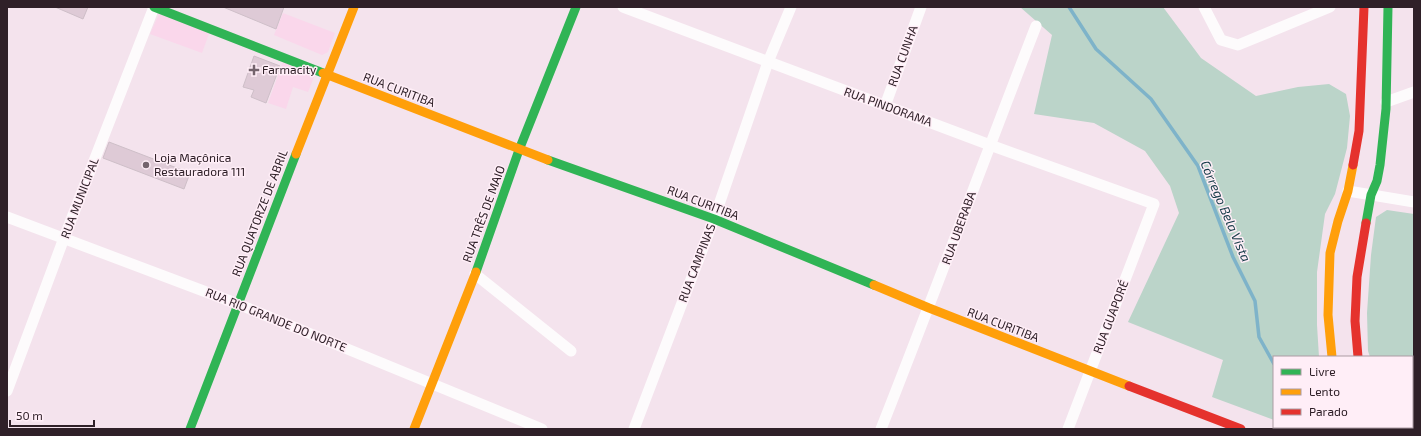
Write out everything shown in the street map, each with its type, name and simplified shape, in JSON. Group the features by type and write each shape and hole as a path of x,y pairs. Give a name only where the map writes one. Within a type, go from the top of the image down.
{"street":[{"name":"RUA CURITIBA","path":"154,7 519,150 714,219 929,308 1090,372 1241,429"},
{"name":"RUA MUNICIPAL","path":"7,391 64,238 154,7"},
{"name":"RUA QUATORZE DE ABRIL","path":"190,429 326,74 354,7"},
{"name":"RUA TRÊS DE MAIO","path":"414,429 475,274 519,150 576,7"},
{"name":"RUA PINDORAMA","path":"623,7 990,145 1154,204"},
{"name":"RUA CAMPINAS","path":"634,429 714,219 768,62 791,7"},
{"name":"RUA CUNHA","path":"885,106 922,7"},
{"path":"1204,7 1221,40 1238,45 1330,7"},
{"path":"1358,356 1355,321 1356,277 1362,236 1380,165 1386,102 1388,7"},
{"path":"1332,356 1328,315 1330,253 1348,190 1359,131 1362,8"},
{"name":"RUA UBERABA","path":"881,429 929,308 1036,26"},
{"path":"1386,102 1414,92"},
{"path":"1348,190 1371,196 1414,202"},
{"name":"RUA GUAPORÉ","path":"1068,429 1154,204"},
{"name":"RUA RIO GRANDE DO NORTE","path":"7,217 238,304 542,429"},
{"path":"475,274 571,351"}],"shaded area":[{"path":"283,13 335,33 328,52 322,55 274,35"},
{"path":"159,14 210,31 202,53 150,34"},
{"path":"284,59 316,72 308,92 293,87 286,109 268,103"}],"green space":[{"path":"1020,7 1163,7 1201,58 1256,96 1298,87 1329,84 1346,94 1350,116 1347,148 1335,194 1325,214 1317,272 1317,325 1319,356 1273,356 1273,420 1212,397 1223,360 1128,322 1179,213 1170,186 1145,151 1094,123 1034,114 1052,35"},
{"path":"1387,210 1414,214 1414,414 1413,356 1370,356 1368,351 1367,313 1371,255 1376,217"}],"building":[{"path":"55,7 88,7 83,19"},
{"path":"223,7 284,7 276,29"},
{"path":"254,56 280,66 266,103 251,97 254,90 243,87"},
{"name":"Loja Maçônica Restauradora 111","path":"109,142 190,173 184,189 103,158"}],"waterway":[{"name":"Córrego Bela Vista","path":"1069,7 1096,49 1151,99 1198,166 1233,257 1255,301 1259,337 1273,362"}],"traffic: fast":[{"path":"154,7 323,73"},
{"path":"476,272 519,150 576,7"},
{"path":"1366,223 1371,195 1377,181 1380,165 1386,109 1388,7"},
{"path":"190,429 296,154"},
{"path":"548,160 714,219 874,285"}],"traffic: slow":[{"path":"296,154 354,7"},
{"path":"323,73 548,160"},
{"path":"1332,356 1328,315 1330,253 1338,221 1348,191 1353,165"},
{"path":"414,429 476,272"},
{"path":"874,285 1129,386"}],"traffic: jam":[{"path":"1353,165 1359,131 1364,7"},
{"path":"1358,356 1355,321 1357,277 1366,223"},
{"path":"1129,386 1241,429"}],"place":[{"name":"Farmacity","path":"254,70"},
{"name":"Loja Maçônica Restauradora 111","path":"146,165"}]}
